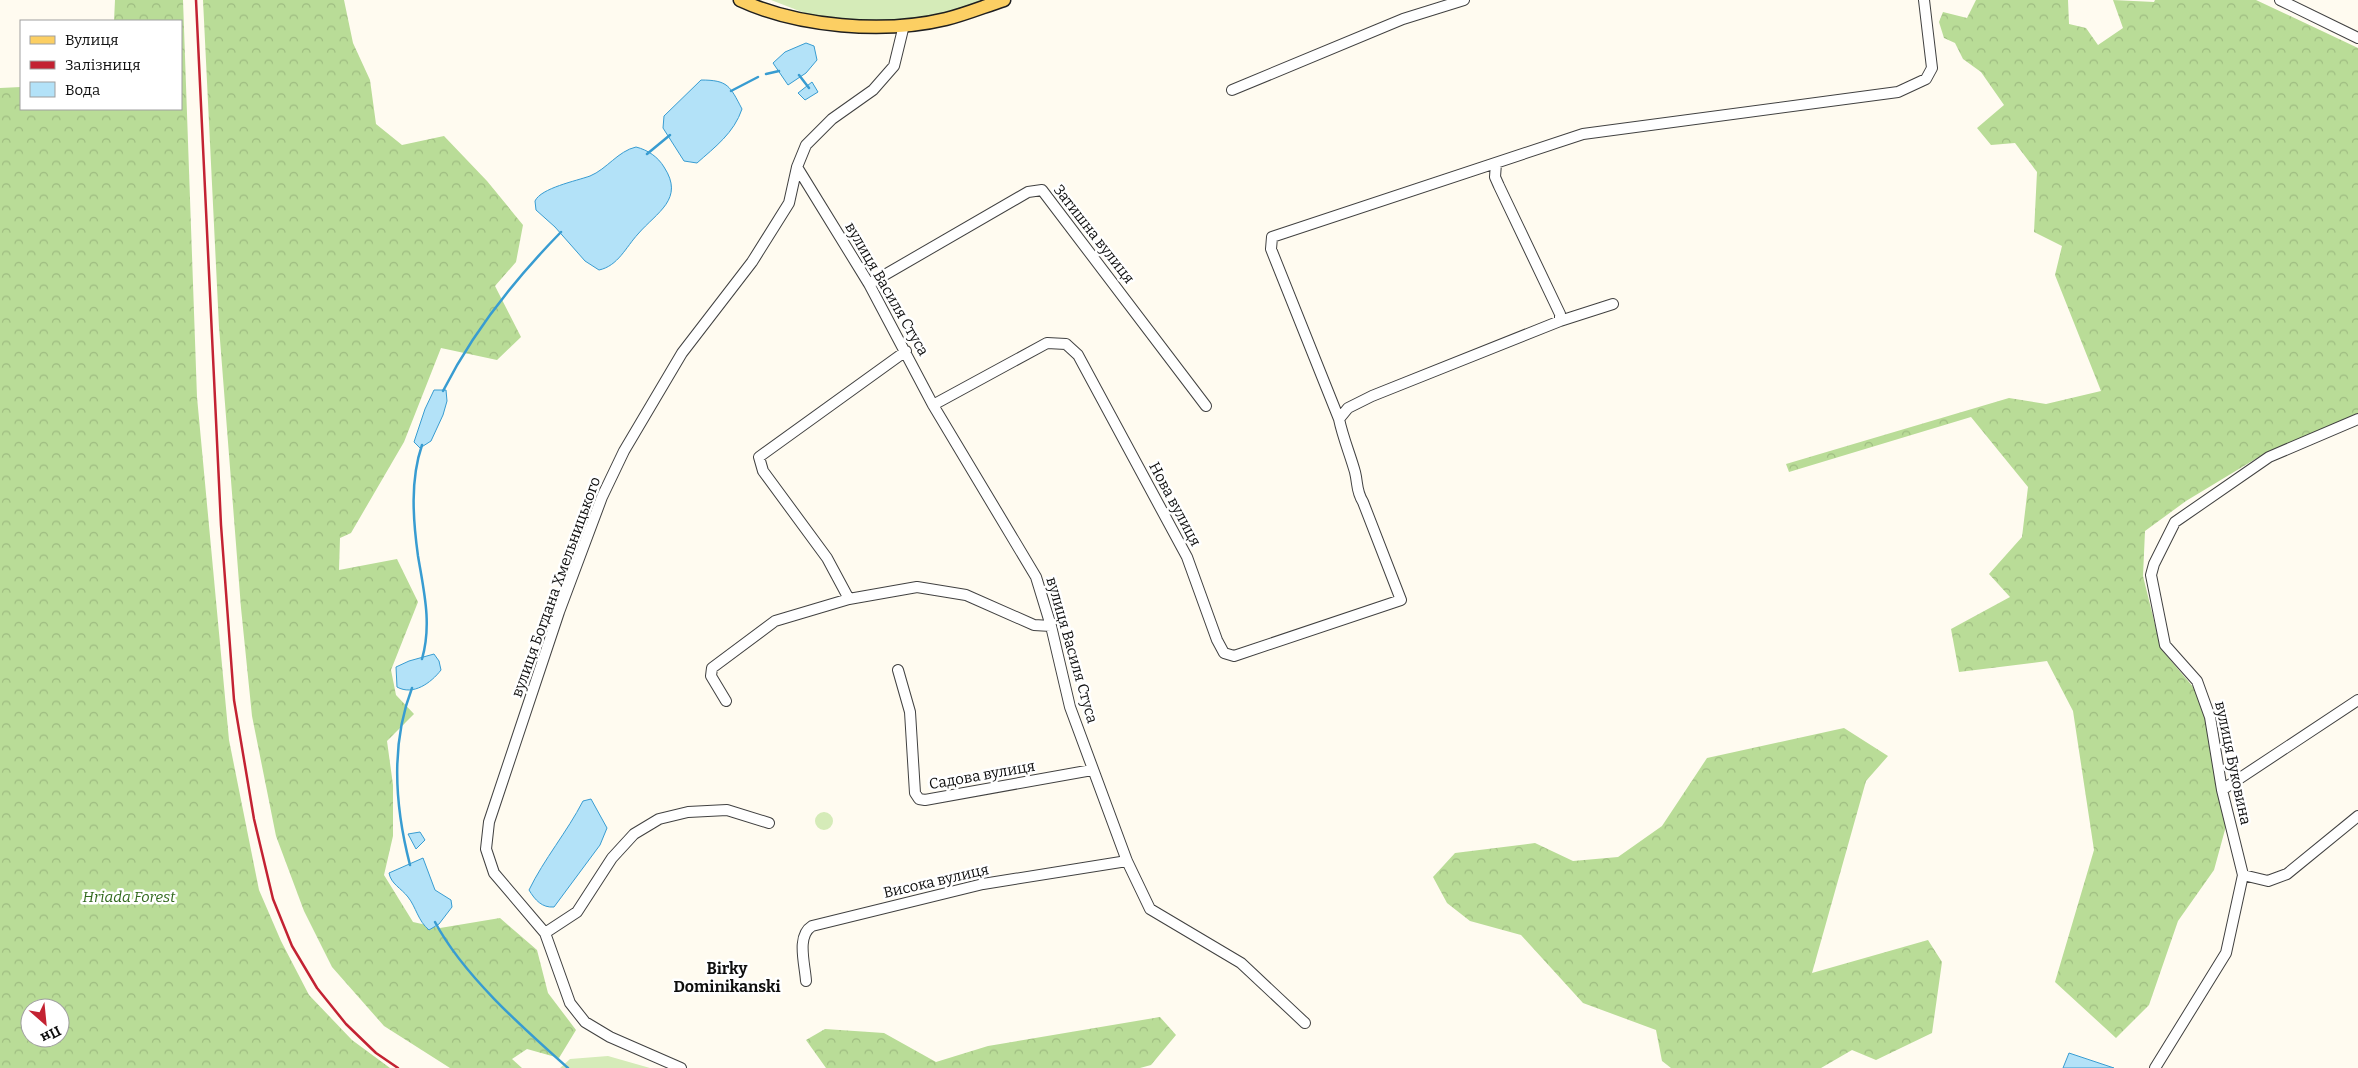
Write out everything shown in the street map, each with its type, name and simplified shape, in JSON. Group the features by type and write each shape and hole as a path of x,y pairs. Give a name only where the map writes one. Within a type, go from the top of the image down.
{"main road":[{"path":"744,2 793,17 824,23 904,25 946,19 1004,0"}],"street":[{"path":"1232,90 1403,19 1464,0"},
{"path":"1612,304 1560,321 1372,396 1348,408 1338,419 1271,249 1272,237 1583,134 1898,92 1926,79 1932,68 1924,0"},
{"path":"2280,0 2358,38"},
{"name":"вулиця Богдана Хмельницького","path":"681,1068 610,1037 585,1022 570,1003 545,933 494,873 486,849 492,813 559,612 602,497 629,443 682,353 752,262 789,202 797,167 806,146 832,120 873,90 894,66 904,25"},
{"path":"1496,163 1495,176 1499,186 1560,314 1560,321"},
{"name":"вулиця Василя Стуса","path":"797,167 869,284 933,405 1036,577 1051,626 1070,707 1126,861 1150,908 1242,962 1305,1023"},
{"name":"Затишна вулиця","path":"869,284 1028,192 1042,190 1206,406"},
{"name":"Нова вулиця","path":"933,405 1047,343 1066,344 1078,355 1187,557 1217,640 1224,653 1234,656 1401,600 1363,502 1357,493 1355,474 1338,419"},
{"path":"850,599 827,558 762,471 758,457 906,351"},
{"name":"вулиця Буковина","path":"2156,1068 2226,953 2243,875 2222,790 2210,717 2197,681 2165,645 2151,575 2154,564 2176,522 2216,492 2269,457 2358,419"},
{"path":"726,701 711,676 712,668 775,621 850,599 917,587 966,595 1034,625 1051,626"},
{"name":"Садова вулиця","path":"898,670 910,712 914,793 919,799 925,800 1092,770"},
{"path":"2222,790 2358,700"},
{"path":"545,933 576,912 612,858 634,834 659,819 688,812 727,810 769,823"},
{"path":"2243,875 2268,881 2287,874 2358,816"},
{"name":"Висока вулиця","path":"806,981 803,937 806,930 812,926 983,884 1126,861"}],"green space":[{"name":"Hriada Forest","path":"115,0 183,0 197,397 229,740 259,890 281,941 309,995 352,1040 390,1068 0,1068 0,88 20,87 20,110 182,110 182,20 114,20"},
{"path":"203,0 344,0 353,43 370,80 376,124 402,145 444,136 487,181 523,225 516,262 495,286 521,337 497,360 441,348 404,442 351,533 340,538 339,570 397,559 418,602 391,670 396,695 414,714 387,741 393,785 393,836 384,875 413,922 440,928 500,918 537,950 548,993 576,1030 559,1058 527,1049 512,1059 522,1068 450,1068 384,1026 332,967 304,911 276,836 252,716 241,608 219,327"},
{"path":"771,0 989,0 946,19 833,24"},
{"path":"1976,0 2068,0 2069,24 2086,28 2098,45 2123,28 2113,0 2154,2 2155,0 2256,0 2358,48 2358,415 2267,452 2186,501 2145,531 2143,576 2161,649 2194,688 2206,722 2226,826 2214,870 2178,921 2149,1005 2116,1038 2055,982 2094,850 2073,711 2047,661 1959,672 1951,629 2010,597 1989,574 2022,537 2028,487 1971,417 1789,472 1786,464 2009,398 2046,404 2101,391 2055,275 2062,246 2034,232 2037,172 2015,143 1991,145 1977,128 2004,105 1981,72 1963,59 1955,43 1944,38 1939,22 1943,12 1967,18"},
{"path":"1844,728 1888,756 1866,781 1812,973 1928,940 1942,962 1932,1033 1876,1060 1852,1050 1821,1068 1671,1068 1662,1061 1656,1030 1583,1003 1521,935 1470,921 1447,903 1433,877 1455,853 1535,843 1573,861 1618,857 1662,826 1707,758"},
{"path":"824,812 830,815 833,821 830,827 824,830 818,827 815,821 818,815"},
{"path":"1160,1017 1176,1035 1151,1065 1140,1068 826,1068 806,1040 825,1029 884,1033 936,1062 988,1046"},
{"path":"608,1056 650,1068 560,1068 570,1059"}],"water":[{"path":"806,43 814,46 817,60 806,73 788,85 773,63 785,52"},
{"path":"701,80 723,83 731,90 742,109 739,118 729,132 697,163 684,161 663,128 664,116"},
{"path":"812,82 818,92 805,100 798,93"},
{"path":"636,147 652,154 662,163 670,178 670,196 660,212 638,234 617,260 606,268 599,270 585,261 555,227 536,210 535,201 544,192 596,173 624,152"},
{"path":"434,390 446,390 447,401 431,441 420,448 414,442 425,409"},
{"path":"434,654 439,661 441,670 432,679 415,689 409,690 397,687 396,667"},
{"path":"591,799 607,828 600,845 554,907 542,905 529,890 583,801"},
{"path":"420,832 425,840 416,849 408,834"},
{"path":"423,858 435,890 451,900 452,907 439,924 429,930 422,922 408,897 392,880 389,873"},
{"path":"2069,1053 2114,1068 2063,1068"}],"waterway":[{"path":"766,74 779,71"},
{"path":"799,75 809,88"},
{"path":"731,91 758,77"},
{"path":"647,154 670,135"},
{"path":"443,391 481,327 511,287 561,232"},
{"path":"422,445 414,486 414,514 427,621 422,659"},
{"path":"410,865 401,821 397,776 400,732 412,688"},
{"path":"435,922 461,962 495,1000 568,1068"}],"railway":[{"path":"196,0 221,525 234,700 254,819 273,899 292,946 317,988 346,1024 376,1053 398,1068"}],"district":[{"name":"Birky Dominikanski","path":"727,977"}]}
